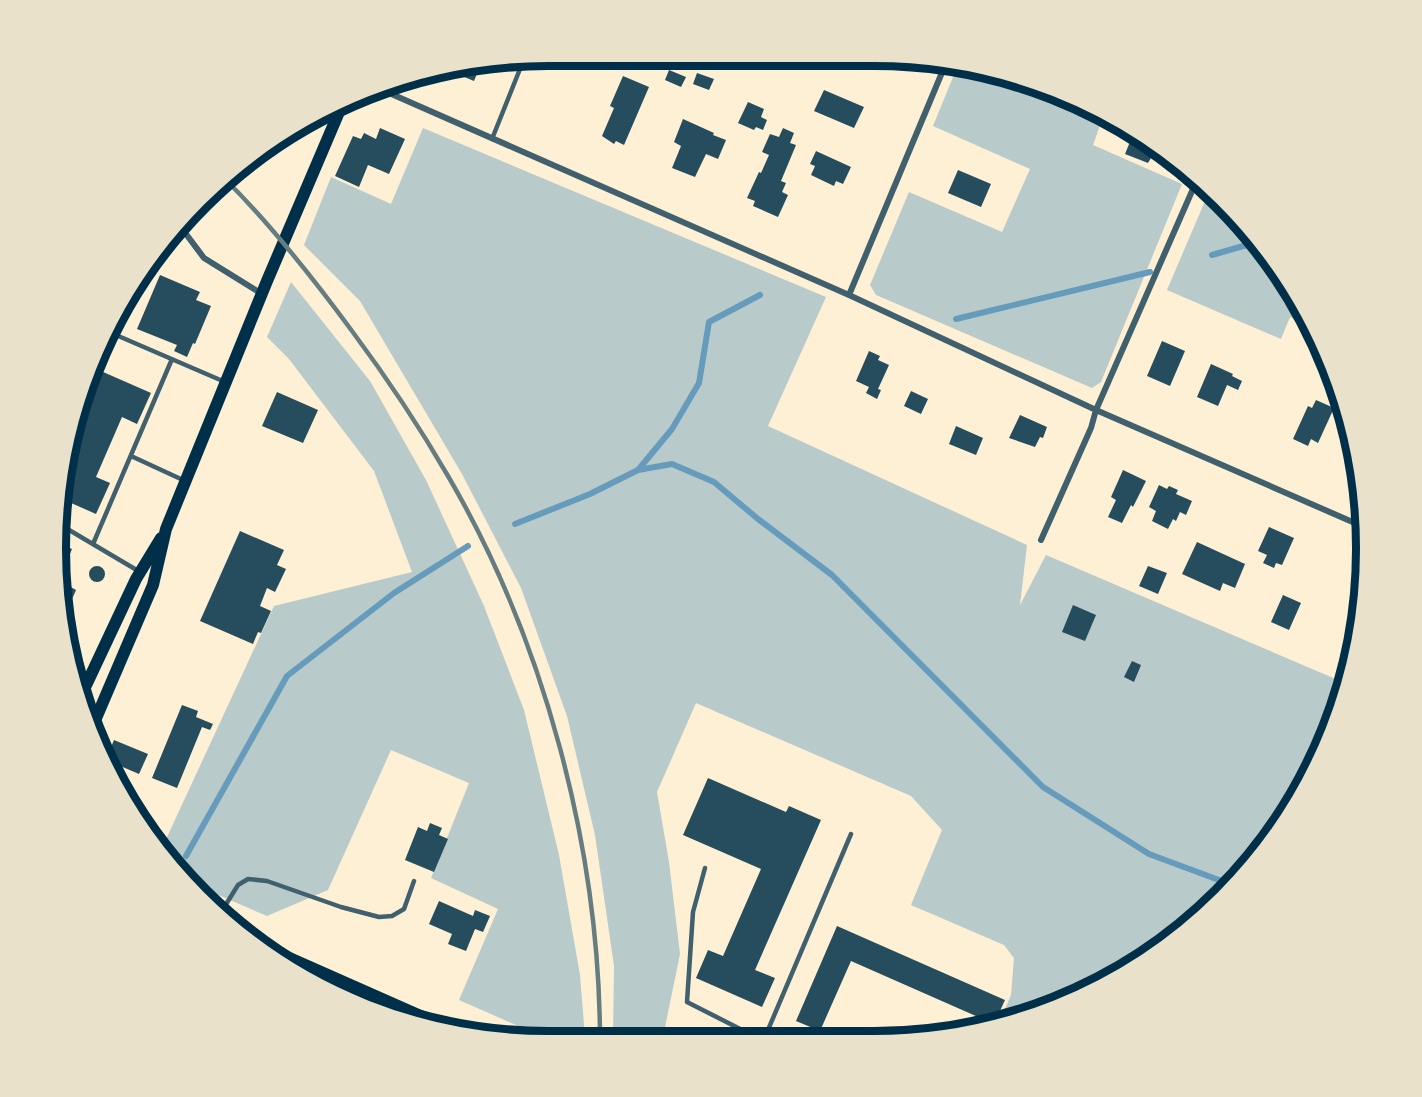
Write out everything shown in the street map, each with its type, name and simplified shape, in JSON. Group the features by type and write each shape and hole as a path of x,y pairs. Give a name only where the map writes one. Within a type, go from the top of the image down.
{"main road":[{"path":"97,717 153,585 166,530 338,115"},
{"path":"86,685 140,572 166,530"},
{"path":"322,974 386,1002"}],"street":[{"path":"849,295 943,71"},
{"path":"390,93 849,295 1096,410 1355,522"},
{"path":"1041,540 1092,428 1096,410 1194,187"},
{"path":"184,232 204,258 262,294"}],"lane":[{"path":"492,138 521,67"},
{"path":"116,335 226,383"},
{"path":"93,544 172,359"},
{"path":"131,456 186,481"},
{"path":"67,528 140,572"},
{"path":"768,1031 851,834"},
{"path":"705,868 693,912 687,1002 744,1031"},
{"path":"225,906 238,885 248,879 267,881 379,918 392,916 405,909 414,881"}],"shaded area":[{"path":"955,73 968,75 1029,92 1087,116 1101,123 1093,145 1182,184 1101,382 1092,388 876,295 870,285 909,192 1002,232 1030,169 933,126"},
{"path":"423,128 826,297 768,426 1027,545 1020,605 1046,555 1338,680 1306,762 1275,817 1215,890 1142,950 1087,981 1003,1013 1011,995 1014,958 1004,945 911,905 942,830 911,796 696,703 657,792 669,862 680,954 664,1031 613,1031 614,966 595,835 567,716 521,588 462,474 360,301 304,245 331,177 391,204"},
{"path":"1206,199 1236,230 1275,280 1298,321 1290,317 1281,339 1167,290"},
{"path":"291,282 370,381 426,480 484,606 524,710 559,855 580,975 585,1031 528,1030 459,1000 498,909 431,878 469,783 391,750 328,890 267,916 207,890 165,841 274,606 412,572 374,471 289,359 267,337"}],"building":[{"path":"669,70 686,77 681,87 665,80"},
{"path":"478,71 474,81 458,74"},
{"path":"697,73 714,79 709,90 693,84"},
{"path":"623,76 649,87 624,145 616,141 614,144 602,136 614,108 610,106"},
{"path":"824,90 864,107 854,128 814,111"},
{"path":"748,102 764,109 761,117 767,120 763,130 756,127 754,130 738,123"},
{"path":"683,119 726,140 718,159 706,154 695,177 672,168 681,146 674,142"},
{"path":"380,128 405,139 389,174 368,165 359,187 335,176 353,136 361,139 364,133 376,139"},
{"path":"783,128 794,133 790,143 796,145 781,181 786,183 782,192 788,195 778,217 753,206 755,201 747,198 769,155 762,152 770,134 779,137"},
{"path":"1131,140 1159,160 1151,158 1148,163 1125,154"},
{"path":"816,151 851,167 843,184 836,181 834,186 811,175 815,166 810,164"},
{"path":"958,170 991,184 981,207 948,193"},
{"path":"160,275 200,292 196,300 211,306 187,357 174,351 177,345 137,329"},
{"path":"1162,341 1185,351 1170,386 1147,376"},
{"path":"869,351 880,356 878,360 889,365 878,389 881,390 877,399 866,393 869,387 856,381"},
{"path":"1211,364 1233,374 1232,376 1242,381 1238,390 1227,385 1218,406 1197,397"},
{"path":"100,371 151,393 137,424 122,417 96,477 110,483 96,514 68,502 82,424"},
{"path":"911,391 928,399 921,414 904,406"},
{"path":"277,392 318,410 303,443 262,426"},
{"path":"1316,400 1334,408 1318,443 1311,439 1308,446 1293,439 1308,406 1312,408"},
{"path":"1020,415 1047,427 1043,438 1040,437 1035,447 1009,438"},
{"path":"956,426 983,438 976,455 949,444"},
{"path":"1123,470 1146,481 1122,523 1108,517 1116,500 1111,497"},
{"path":"1159,485 1167,489 1169,486 1178,490 1176,494 1192,501 1186,515 1180,512 1176,521 1173,519 1168,529 1152,521 1156,511 1149,507"},
{"path":"1269,527 1294,538 1282,565 1276,563 1274,568 1263,563 1267,555 1258,551"},
{"path":"240,531 284,550 277,565 286,569 275,592 267,588 260,606 271,611 253,644 200,621"},
{"path":"1197,542 1245,564 1235,588 1223,583 1220,591 1182,574"},
{"path":"66,546 72,549 66,563"},
{"path":"94,566 100,566 105,574 103,580 94,582 89,577 89,571"},
{"path":"1148,566 1167,573 1158,594 1139,586"},
{"path":"68,585 76,590 69,605"},
{"path":"1283,595 1301,603 1289,630 1271,622"},
{"path":"1073,605 1096,615 1085,641 1062,632"},
{"path":"1132,661 1141,665 1134,682 1124,677"},
{"path":"182,705 198,711 196,717 213,724 210,730 202,727 177,788 152,778"},
{"path":"114,740 148,754 139,774 117,765 110,749"},
{"path":"708,778 786,812 789,806 821,820 755,970 775,978 762,1007 696,978 708,950 723,956 761,869 683,835"},
{"path":"430,823 442,828 439,835 448,839 434,872 405,860 418,827 427,831"},
{"path":"439,901 473,916 475,910 490,916 483,932 475,929 466,951 448,944 452,934 429,924"},
{"path":"837,926 1005,1000 998,1015 982,1019 851,961 820,1031 796,1021"}],"waterway":[{"path":"1212,255 1248,245"},
{"path":"956,319 1150,272"},
{"path":"638,470 672,429 699,383 709,322 760,295"},
{"path":"515,524 590,494 638,470 672,464 714,482 758,519 832,575 1043,787 1149,854 1223,881"},
{"path":"186,856 287,676 394,593 468,546"}],"railway":[{"path":"231,185 307,272 402,402 448,476 482,539 512,606 538,675 560,747 577,819 589,892 597,965 600,1031"}]}
